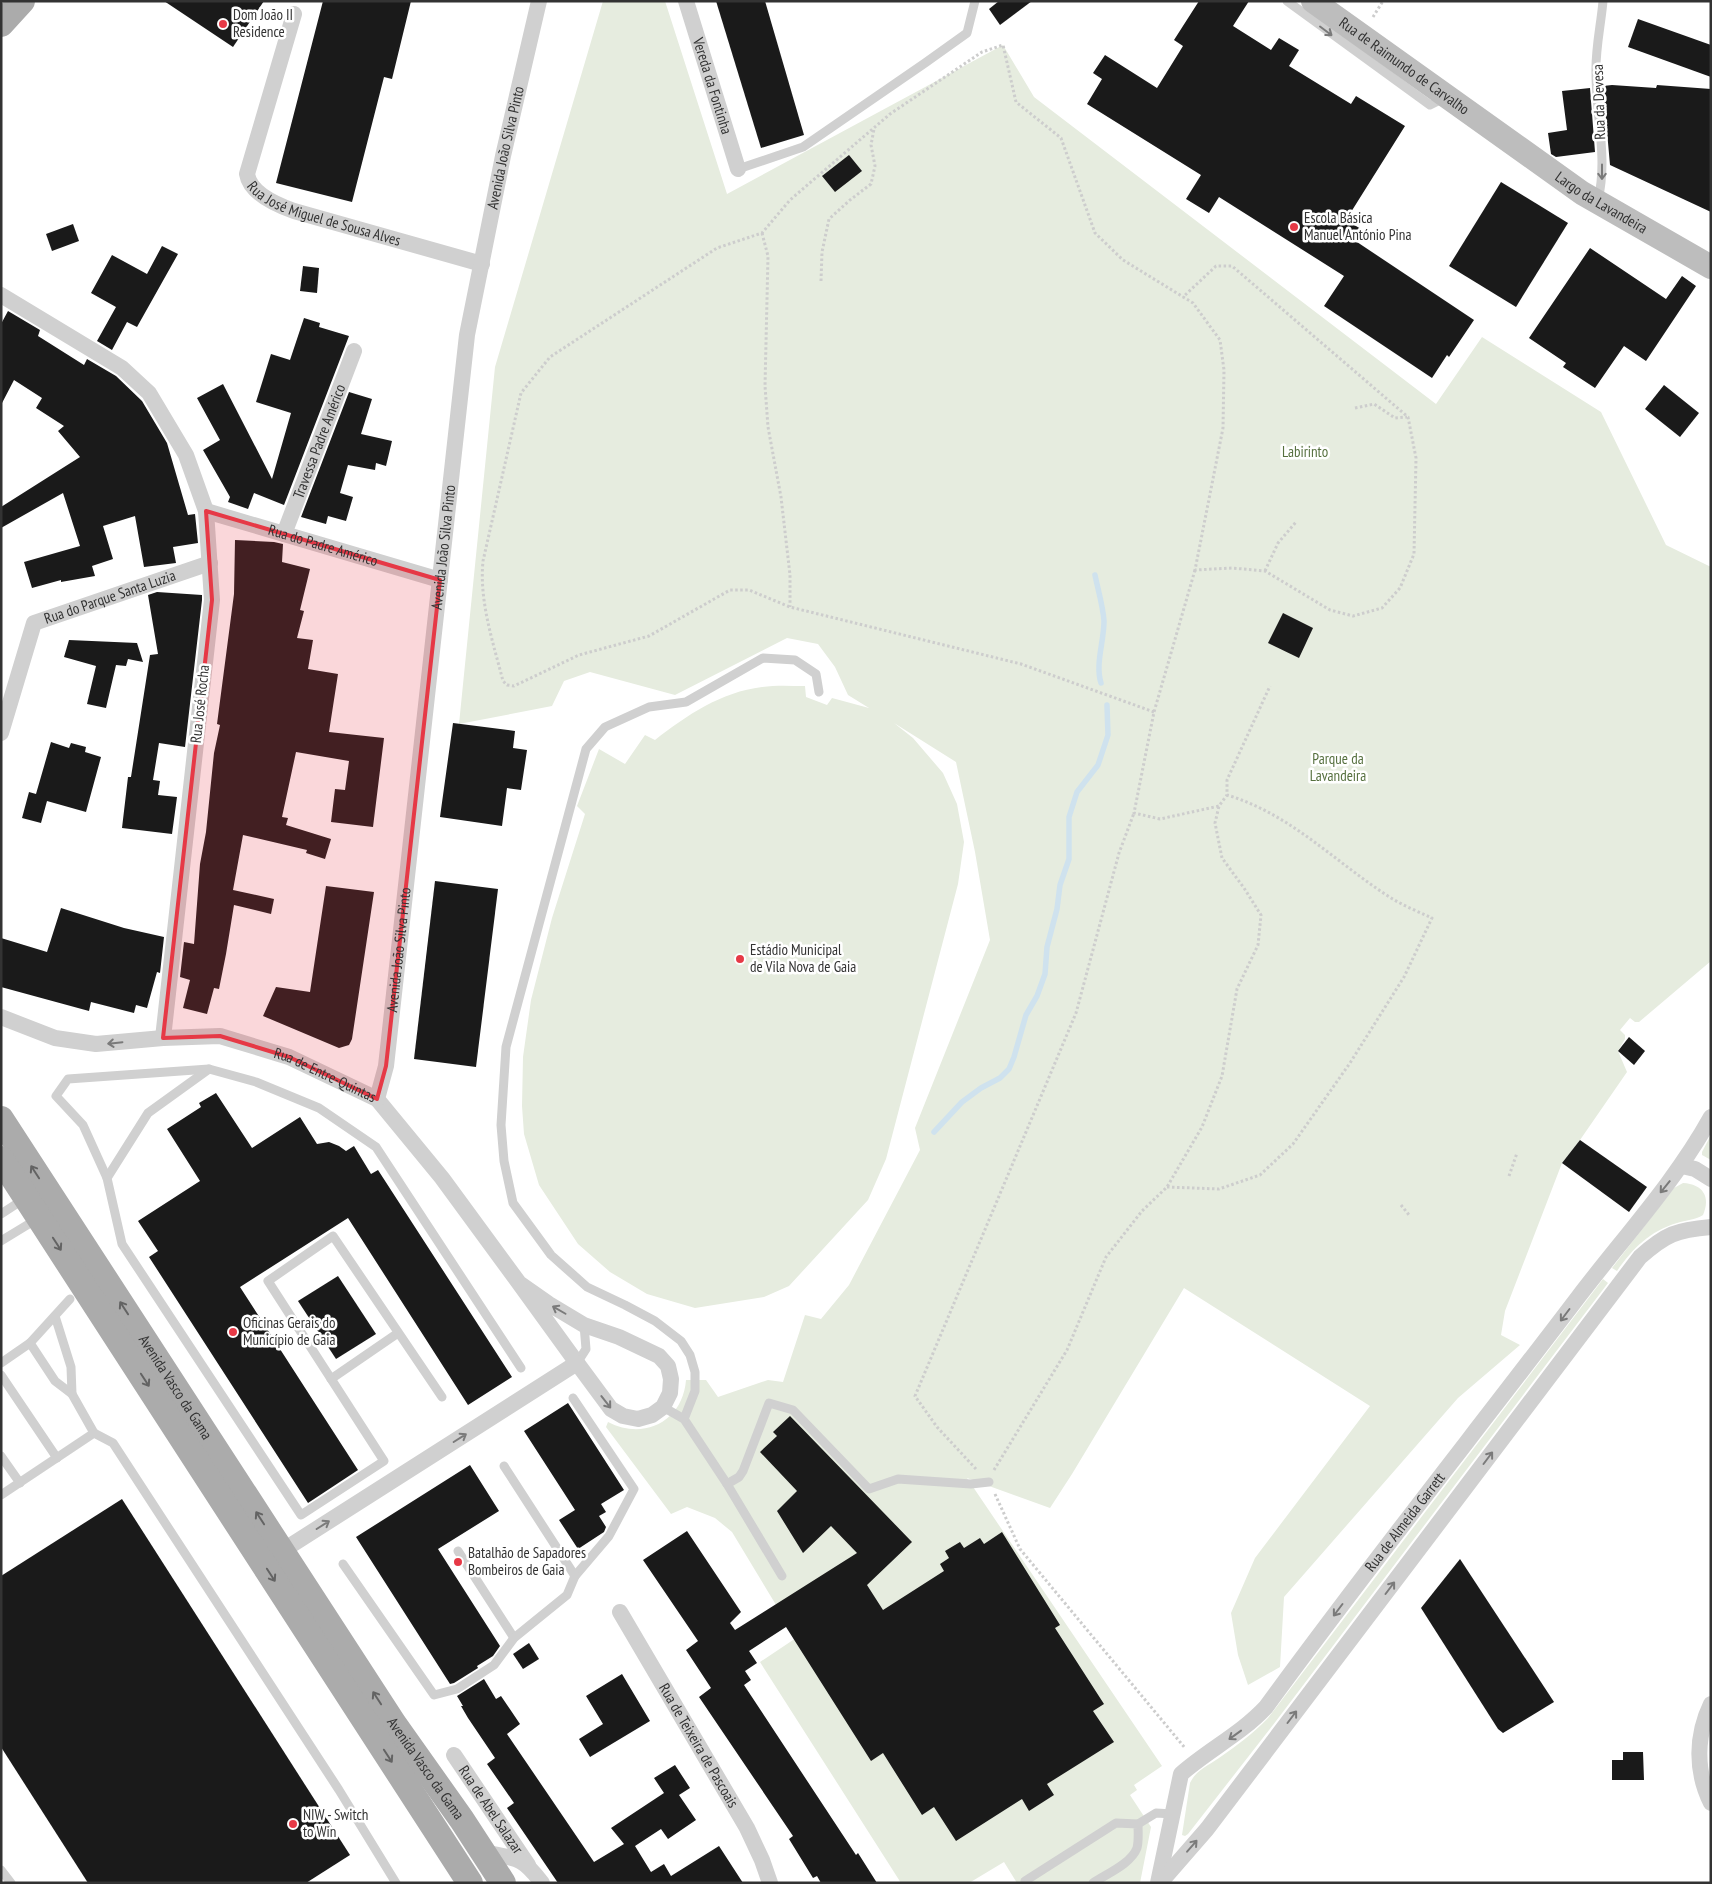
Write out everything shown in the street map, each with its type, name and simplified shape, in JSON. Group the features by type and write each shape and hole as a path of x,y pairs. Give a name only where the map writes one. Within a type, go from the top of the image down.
{"main road":[{"path":"1,24 22,1"},
{"name":"Rua de Raimundo de Carvalho","path":"1313,1 1496,133"},
{"name":"Largo da Lavandeira","path":"1496,133 1569,184 1711,267"},
{"name":"Avenida Vasco da Gama","path":"1,1119 282,1551 340,1661 463,1879"},
{"name":"Avenida Vasco da Gama","path":"1,1159 340,1661 394,1724 503,1883"}],"street":[{"name":"Avenida João Silva Pinto","path":"377,1099 386,1066 468,335 503,156 539,1"},
{"name":"Vereda da Fontinha","path":"686,1 738,169"},
{"name":"Rua José Miguel de Sousa Alves","path":"294,14 248,174 248,181 264,196 279,206 294,212 482,264"},
{"name":"Rua José Rocha","path":"1,295 122,368 148,393 186,455 206,511 212,600 163,1038"},
{"name":"Travessa Padre Américo","path":"284,534 354,351"},
{"name":"Rua do Padre Américo","path":"206,511 440,580"},
{"name":"Rua do Parque Santa Luzia","path":"1,733 34,623 210,563"},
{"path":"1,1017 55,1038 96,1044 163,1038"},
{"name":"Rua de Entre-Quintas","path":"163,1038 220,1036 290,1057 377,1099 442,1178 519,1283 582,1356 611,1409 623,1416 638,1419 652,1415 663,1407 670,1393 671,1379 668,1366 659,1356 633,1343 584,1324 549,1304 519,1283"},
{"name":"Rua de Almeida Garrett","path":"1159,1883 1181,1774 1252,1723 1266,1707 1383,1550 1682,1166 1711,1117"},
{"path":"1682,1166 1695,1169 1711,1179"},
{"name":"Rua de Almeida Garrett","path":"1159,1883 1207,1829 1640,1257 1669,1234 1711,1227"},
{"path":"282,1551 582,1356"},
{"name":"Rua de Teixeira de Pascoais","path":"620,1612 747,1828 770,1883"},
{"path":"1711,1704 1705,1716 1700,1735 1699,1758 1700,1775 1711,1803"},
{"name":"Rua de Abel Salazar","path":"454,1755 542,1883"},
{"name":"Rua de Abel Salazar","path":"483,1852 519,1859 528,1865"}],"lane":[{"path":"738,169 803,147 926,63 967,33 975,1"},
{"path":"1287,1 1430,105 1445,97"},
{"name":"Rua da Devesa","path":"1598,202 1602,184 1602,164 1596,71 1603,1"},
{"path":"684,1419 695,1391 695,1372 690,1355 681,1341 655,1320 587,1287 550,1255 513,1203 504,1161 501,1125 506,1047 586,749 605,727 649,707 686,702 763,658 795,660 816,674 819,692"},
{"path":"107,1178 148,1113 209,1069"},
{"path":"442,1397 333,1236 268,1281 384,1461 301,1515 122,1244 107,1178 83,1125 56,1096 68,1079 209,1069 256,1082 319,1108 376,1147 521,1368"},
{"path":"1,1214 33,1208"},
{"path":"1,1241 33,1208"},
{"path":"1,1362 30,1343 70,1299"},
{"path":"55,1316 71,1367 72,1394"},
{"path":"582,1356 584,1324"},
{"path":"331,1380 398,1333"},
{"path":"30,1343 56,1381 72,1394 94,1433 113,1443 338,1790 396,1883"},
{"path":"1,1375 57,1458"},
{"path":"343,1564 434,1695 457,1689 494,1665 514,1638 567,1595 575,1576 609,1536 634,1489 573,1398"},
{"path":"727,1484 739,1477 743,1471 769,1403 793,1410 869,1489 898,1479 971,1484 989,1482"},
{"path":"663,1407 684,1419 727,1484 782,1576"},
{"path":"1,1495 94,1433"},
{"path":"1,1456 20,1483"},
{"path":"504,1466 575,1576"},
{"path":"458,1551 514,1638"},
{"path":"1026,1883 1025,1881 1116,1824 1138,1824 1156,1813 1173,1814"},
{"path":"1093,1883 1127,1861 1133,1854 1138,1839 1138,1824"},
{"path":"1,1870 11,1883"}],"path":[{"path":"1154,712 1021,664 790,607 749,590 730,590 649,636 579,654 514,686 507,686 503,680 489,629 482,575 483,561 521,393 550,358 558,352 717,248 762,233 790,200 890,114 982,52 1003,45 1016,102 1061,138 1095,233 1123,260 1193,303 1220,340 1224,370 1223,428 1195,570 1154,712 1134,813 1119,853 1076,1013 915,1396 937,1427 989,1482 1020,1549 1186,1750"},
{"path":"821,281 822,252 830,219 871,184 875,166 871,145 875,128"},
{"path":"762,233 768,256 765,386 768,427 781,497 790,575 790,607"},
{"path":"1183,297 1216,266 1232,266 1408,417 1416,458 1414,554 1400,588 1382,608 1353,616 1330,610 1264,571 1232,568 1195,570"},
{"path":"1355,408 1374,404 1395,418 1408,417"},
{"path":"1264,571 1278,543 1296,522"},
{"path":"989,1482 997,1464 1067,1350 1106,1257 1142,1211 1167,1187 1202,1127 1222,1076 1237,989 1258,945 1261,916 1244,888 1222,858 1215,823 1219,806 1227,795 1228,780 1270,686"},
{"path":"1167,1187 1220,1189 1260,1175 1293,1144 1350,1063 1404,977 1432,918 1392,899 1288,822 1240,799 1227,795"},
{"path":"1134,813 1160,818 1219,806"},
{"path":"1509,1176 1517,1154"},
{"path":"1401,1205 1409,1215"}],"highlighted area":[{"path":"206,511 440,580 386,1066 377,1099 289,1057 220,1036 163,1038 212,600"}],"green space":[{"name":"Parque da Lavandeira","path":"603,1 665,1 727,194 1003,45 1034,97 1436,404 1482,337 1601,412 1666,545 1711,567 1711,961 1639,1022 1635,1022 1630,1018 1620,1030 1625,1035 1625,1039 1618,1051 1627,1072 1562,1163 1505,1311 1501,1335 1520,1345 1458,1398 1284,1597 1280,1667 1248,1685 1238,1655 1231,1613 1255,1558 1370,1406 1184,1288 1050,1508 967,1478 1162,1766 1134,1785 1137,1790 1130,1795 1151,1827 1140,1883 1017,1883 1004,1862 969,1883 901,1883 760,1662 796,1638 732,1532 715,1518 687,1507 671,1514 606,1427 608,1422 635,1429 648,1428 659,1424 678,1407 686,1380 706,1380 718,1397 768,1380 783,1382 805,1315 821,1319 849,1285 920,1150 915,1128 990,940 975,852 956,762 894,723 913,738 943,773 957,804 964,842 958,884 886,1159 868,1200 789,1286 764,1297 695,1308 647,1294 610,1272 578,1244 539,1185 524,1134 522,1106 523,1057 531,1000 552,918 585,814 577,806 599,749 625,764 645,735 655,740 679,722 719,699 762,687 805,686 806,697 827,705 832,698 869,708 848,695 835,667 818,644 787,638 675,695 590,672 564,681 552,706 459,724 495,367"},
{"path":"1711,1135 1711,1160 1702,1155 1702,1152"},
{"path":"1683,1183 1696,1186 1704,1193 1706,1203 1703,1215 1667,1226 1658,1231 1643,1241 1617,1271 1612,1268 1674,1188"},
{"path":"1603,1279 1608,1283 1273,1725 1188,1834 1182,1835 1190,1783 1196,1775 1244,1740 1268,1718"}],"building":[{"name":"Dom João II Residence","path":"164,1 264,1 233,47"},
{"path":"323,1 411,1 392,79 384,77 352,202 276,183"},
{"path":"716,1 765,1 804,135 761,148"},
{"path":"999,1 1032,1 1000,25 989,9"},
{"path":"1199,1 1249,1 1233,26 1271,50 1279,38 1299,50 1289,66 1351,104 1356,96 1405,126 1346,220 1361,229 1354,240 1474,320 1432,378 1324,306 1344,276 1219,197 1209,213 1186,199 1201,175 1087,104 1102,79 1093,73 1105,55 1157,88 1183,46 1174,40"},
{"path":"1638,19 1711,45 1711,77 1628,47"},
{"path":"1657,85 1711,89 1711,212 1610,165 1603,86 1656,88"},
{"path":"1590,88 1595,152 1556,157 1551,154 1548,133 1567,130 1562,91"},
{"path":"849,155 862,171 835,192 822,176"},
{"path":"1501,182 1568,223 1516,307 1449,266"},
{"path":"73,224 79,241 52,251 46,234"},
{"path":"162,246 178,254 137,327 127,322 112,350 97,341 116,307 91,293 112,255 147,274"},
{"path":"1590,248 1666,299 1682,276 1696,286 1646,361 1624,346 1595,388 1563,367 1566,363 1529,338"},
{"path":"303,266 319,268 317,293 300,291"},
{"path":"8,311 40,330 38,336 84,365 87,359 116,376 142,401 167,443 188,515 195,514 198,543 173,547 176,563 144,567 135,516 103,526 113,559 92,566 95,576 61,582 61,580 32,588 24,562 80,546 63,493 1,528 1,507 80,457 58,431 64,426 36,408 42,398 14,380 1,405 1,324"},
{"path":"304,318 320,323 319,327 349,336 284,505 254,493 248,509 228,502 230,497 203,450 220,440 197,398 223,384 272,479 291,413 256,402 271,354 290,360"},
{"path":"1664,385 1699,413 1680,437 1645,409"},
{"path":"349,392 372,399 361,434 392,441 386,466 376,463 375,470 348,465 340,493 353,497 346,521 328,516 326,524 301,517"},
{"path":"235,540 283,544 282,562 310,569 300,610 304,611 297,638 313,640 308,669 338,674 329,732 384,738 373,827 331,822 335,789 345,790 349,761 296,752 282,817 288,818 286,825 331,839 325,859 306,853 307,850 243,835 233,890 274,899 271,914 234,905 219,989 214,988 207,1014 183,1008 190,980 180,977 184,942 194,944 200,864 206,832 214,753 220,725 217,724 234,594"},
{"path":"157,592 202,595 185,747 159,743 153,780 160,781 158,795 177,797 172,834 122,828 128,777 131,777 150,655 158,654 148,595"},
{"path":"1283,613 1313,628 1299,658 1268,643"},
{"path":"69,640 137,643 143,662 128,659 126,666 116,665 106,708 87,704 96,666 64,657"},
{"path":"453,723 515,731 513,748 527,750 521,790 507,788 502,826 440,817"},
{"path":"51,742 69,748 71,743 86,747 85,752 101,757 86,812 47,801 41,823 22,818 29,792 36,794"},
{"path":"435,881 498,889 476,1067 414,1059"},
{"path":"326,886 374,892 352,1039 349,1045 339,1048 263,1016 276,987 310,992"},
{"path":"61,908 124,928 164,937 160,973 157,972 147,1008 136,1005 134,1013 91,1002 89,1011 1,987 1,938 47,952"},
{"path":"1629,1037 1645,1051 1634,1065 1618,1051"},
{"name":"Oficinas Gerais do Município de Gaia","path":"216,1093 252,1148 300,1117 317,1144 329,1142 346,1151 354,1146 371,1174 378,1170 512,1377 468,1405 348,1218 240,1287 358,1470 308,1503 149,1257 158,1251 138,1221 200,1181 167,1129 201,1107 199,1103"},
{"path":"1580,1140 1647,1187 1629,1212 1562,1163"},
{"path":"338,1276 376,1334 336,1359 298,1301"},
{"path":"568,1403 624,1490 601,1504 606,1512 599,1516 606,1527 604,1532 578,1549 559,1520 575,1510 524,1431"},
{"path":"790,1416 912,1542 867,1585 883,1610 944,1571 940,1564 949,1558 945,1551 960,1542 964,1548 980,1538 984,1544 1002,1532 1060,1625 1055,1628 1104,1704 1093,1711 1114,1742 1047,1784 1054,1795 1029,1811 1022,1799 956,1841 934,1807 922,1815 883,1753 871,1761 786,1627 749,1651 757,1663 745,1671 751,1680 744,1685 856,1855 858,1853 877,1883 821,1883 817,1876 813,1878 789,1839 793,1836 699,1697 711,1688 686,1650 698,1641 643,1560 687,1531 741,1612 730,1623 735,1630 857,1553 831,1526 803,1553 777,1511 797,1491 760,1452 777,1436 773,1432"},
{"path":"470,1465 499,1511 438,1549 500,1646 493,1656 477,1666 478,1668 450,1684 356,1537"},
{"path":"122,1499 350,1855 306,1883 88,1883 1,1747 1,1576"},
{"path":"1460,1559 1554,1702 1503,1733 1498,1729 1421,1608"},
{"path":"529,1643 539,1659 523,1669 513,1654"},
{"path":"622,1674 650,1721 590,1757 579,1739 603,1724 586,1696"},
{"path":"484,1679 496,1699 501,1696 520,1724 507,1734 594,1862 624,1844 611,1828 664,1793 654,1778 675,1765 690,1788 679,1795 696,1820 668,1839 661,1829 635,1846 651,1872 664,1864 671,1876 719,1846 743,1883 558,1883 507,1808 514,1803 487,1764 495,1758 468,1718 457,1696"},
{"path":"1623,1752 1643,1752 1644,1780 1612,1780 1612,1760 1623,1760"}],"waterway":[{"path":"1095,575 1104,621 1099,661 1101,683"},
{"path":"934,1132 962,1102 981,1088 1000,1078 1009,1069 1014,1057 1026,1015 1037,996 1045,974 1047,947 1057,909 1060,885 1069,859 1069,817 1077,792 1098,765 1108,735 1107,705"}],"place":[{"name":"Dom João II Residence","path":"223,24"},
{"name":"Escola Básica Manuel António Pina","path":"1294,227"},
{"name":"Estádio Municipal de Vila Nova de Gaia","path":"740,959"},
{"name":"Oficinas Gerais do Município de Gaia","path":"233,1332"},
{"name":"Batalhão de Sapadores Bombeiros de Gaia","path":"458,1562"},
{"name":"NIW - Switch to Win","path":"293,1824"}],"park label":[{"name":"Labirinto","path":"1305,452"}]}
